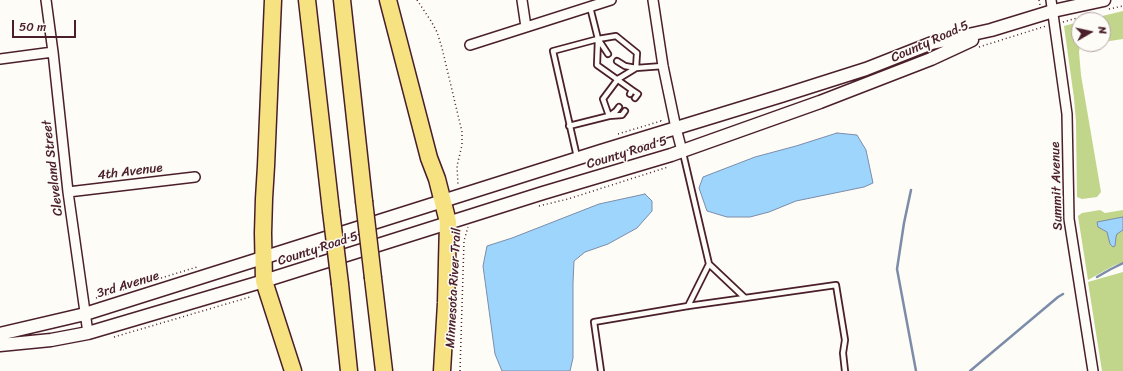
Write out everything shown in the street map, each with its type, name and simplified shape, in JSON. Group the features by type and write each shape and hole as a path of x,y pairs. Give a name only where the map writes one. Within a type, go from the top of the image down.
{"highway":[{"path":"273,0 264,199 264,281 293,371"},
{"path":"307,0 349,371"},
{"path":"342,0 384,371"},
{"path":"388,0 429,158 437,179 448,222 446,303 442,371"}],"street":[{"name":"Cleveland Street","path":"46,0 68,192 88,333"},
{"path":"522,0 526,27"},
{"path":"470,45 611,0"},
{"path":"653,0 663,66 682,151"},
{"name":"County Road 5","path":"264,281 448,222 682,151 820,102 916,65 991,30 1052,6 1104,0"},
{"name":"Summit Avenue","path":"1052,6 1068,114 1069,219 1093,371"},
{"name":"County Road 5","path":"264,257 866,69 932,43 991,30"},
{"path":"0,58 53,52"},
{"name":"4th Avenue","path":"68,192 195,177"},
{"name":"3rd Avenue","path":"0,334 85,314 264,257"},
{"path":"0,345 51,340 88,333 264,281"}],"lane":[{"path":"590,7 598,39 597,64 618,79 631,92 638,94 635,98"},
{"path":"577,159 553,51 598,39 616,36 637,53 636,68"},
{"path":"598,39 608,54"},
{"path":"617,61 625,66 636,68 663,66"},
{"path":"608,116 603,99 618,79 636,68"},
{"path":"608,116 619,107"},
{"path":"569,126 608,116 622,115 625,111"},
{"path":"682,151 709,264 745,298"},
{"path":"688,306 709,264"},
{"path":"601,371 594,322 688,306 836,285 845,340 843,353 846,371"}],"path":[{"path":"417,0 437,32 462,132 462,145 457,166 459,196"},
{"name":"Minnesota River Trail","path":"460,371 464,241 468,226 465,217"}],"green space":[{"path":"1123,11 1123,39 1111,41 1111,14"},
{"path":"1071,24 1071,52 1079,52 1081,75 1101,192 1097,197 1082,199 1077,197 1076,121 1064,26"},
{"path":"1100,210 1105,213 1123,210 1123,262 1088,280 1078,216 1082,213"},
{"path":"1123,272 1123,371 1102,371 1088,282"}],"water":[{"path":"837,133 857,135 866,150 873,183 864,187 796,201 769,212 750,217 727,217 707,211 699,188 703,177 755,157"},
{"path":"645,194 652,201 652,211 637,228 608,244 585,252 574,261 573,358 570,371 502,371 495,354 483,266 487,246 512,238 599,204"},
{"path":"1123,217 1123,230 1117,234 1115,246 1113,247 1110,244 1107,232 1098,227 1097,222"}],"waterway":[{"path":"911,190 897,269 916,371"},
{"path":"1097,277 1123,263"},
{"path":"970,371 1063,294"}]}
